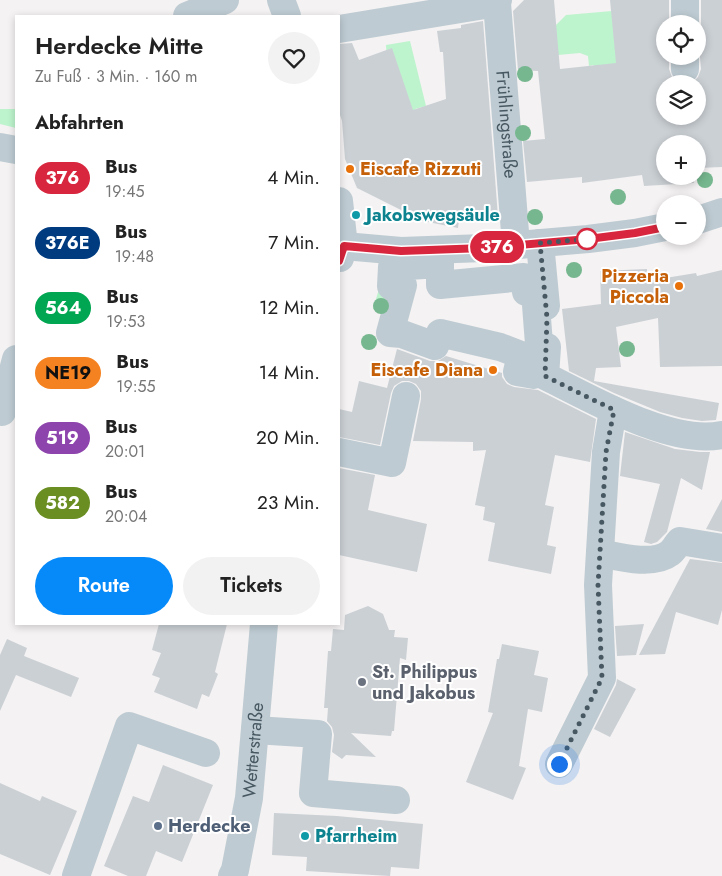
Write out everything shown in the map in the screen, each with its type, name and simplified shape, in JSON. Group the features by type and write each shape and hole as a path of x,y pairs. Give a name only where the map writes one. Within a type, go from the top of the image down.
{"street":[{"path":"189,15 224,0"},
{"path":"281,0 288,15"},
{"path":"685,0 685,15"},
{"name":"Frühlingstraße","path":"340,29 497,1 528,244 547,318 545,376 614,410"},
{"path":"0,147 15,150"},
{"path":"706,217 722,212"},
{"path":"340,226 341,250 401,251 528,244 635,233 656,229"},
{"path":"440,264 440,285 516,277 524,277 526,292 535,292 539,344 534,374 516,372 521,355 500,347 440,333 435,346 402,334 390,333 403,285 391,286 392,267 440,264"},
{"path":"6,413 15,364"},
{"path":"340,452 392,463 406,396"},
{"path":"559,764 602,678 598,585 606,452 614,410 662,429 697,437 722,435"},
{"path":"600,553 624,558 657,560 670,553 680,541 722,548"},
{"name":"Wetterstraße","path":"232,876 235,870 249,798 264,625"},
{"path":"76,876 129,726 206,753"},
{"path":"255,730 318,734 313,793 396,800"}],"green space":[{"path":"612,11 619,89 593,65 589,66 588,56 580,53 558,55 549,32 566,15"},
{"path":"410,41 426,106 415,109 417,117 390,107 386,45"},
{"path":"0,109 15,109 15,128 0,124"},
{"path":"383,286 395,315 373,309 379,289"}],"building":[{"path":"524,0 554,0 560,69 616,63 610,0 669,0 669,15 656,15 656,65 669,65 671,75 656,75 656,125 706,125 706,75 699,75 701,65 706,65 706,15 701,15 701,0 722,0 722,167 706,168 706,135 656,135 656,185 661,185 644,186 642,175 582,183 582,177 527,182 523,141 545,139 538,71 518,70 513,11"},
{"path":"483,21 498,217 459,220 458,228 423,221 357,188 345,159 340,115 340,44 352,43 359,60 392,48 413,110 446,99 443,52 440,52 437,31 461,28 461,25"},
{"path":"647,269 647,281 696,273 697,276 722,270 722,366 660,367 658,318 616,327 621,367 596,368 594,381 719,403 716,420 702,421 660,412 614,393 569,371 562,309 601,304 600,271"},
{"path":"397,349 430,361 438,361 446,356 502,373 502,377 507,384 514,387 538,390 596,419 590,462 555,455 545,505 554,507 547,545 556,547 551,574 488,561 495,523 483,520 485,507 475,505 486,450 473,451 473,442 413,441 421,399 421,391 416,384 402,381 394,386 380,445 340,437 340,409 352,412 359,381 387,388"},
{"path":"625,432 675,449 710,452 702,490 681,478 667,532 657,542 651,544 644,542 660,484 620,476"},
{"path":"340,468 375,475 368,510 427,524 417,572 340,555"},
{"path":"722,499 722,532 706,529"},
{"path":"690,559 722,563 722,610 718,625 676,612 665,654 639,655"},
{"name":"St. Philippus und Jakobus","path":"368,606 383,614 389,630 395,630 394,637 408,638 406,660 400,658 394,731 392,731 391,736 351,733 376,757 346,755 342,759 332,752 334,735 332,727 327,721 328,708 324,708 328,651 331,651 333,629 344,630 345,615"},
{"path":"644,624 636,655 617,656 615,626"},
{"path":"159,625 227,625 215,672 218,674 209,697 202,694 197,709 154,692 160,678 152,675 161,653 152,650"},
{"path":"7,639 27,648 24,656 79,678 71,697 16,675 0,711 0,655"},
{"path":"502,644 539,651 534,675 548,678 542,712 528,709 519,766 526,768 513,800 466,782 493,713 488,712 497,659 499,659"},
{"path":"617,679 636,689 610,737 594,729 616,685"},
{"name":"Herdecke","path":"163,765 213,785 182,862 156,851 146,876 128,876 104,866 133,796 149,802"},
{"path":"0,783 40,801 42,796 77,811 50,875 0,854"},
{"path":"274,813 337,816 423,824 419,869 391,867 390,876 306,871 307,857 272,855"}],"bus line":[{"name":"376","path":"340,258 344,246 401,251 484,248 588,239 656,229"}],"place":[{"name":"Eiscafe Rizzuti","path":"350,169"},
{"name":"Jakobswegsäule","path":"356,215"},
{"name":"Pizzeria Piccola","path":"679,286"},
{"name":"Eiscafe Diana","path":"493,370"},
{"name":"St. Philippus und Jakobus","path":"362,682"},
{"name":"Herdecke","path":"158,826"},
{"name":"Pfarrheim","path":"305,836"}],"route":[{"path":"559,764 602,678 598,585 606,452 614,410 545,376 547,318 540,243 587,239"}]}
